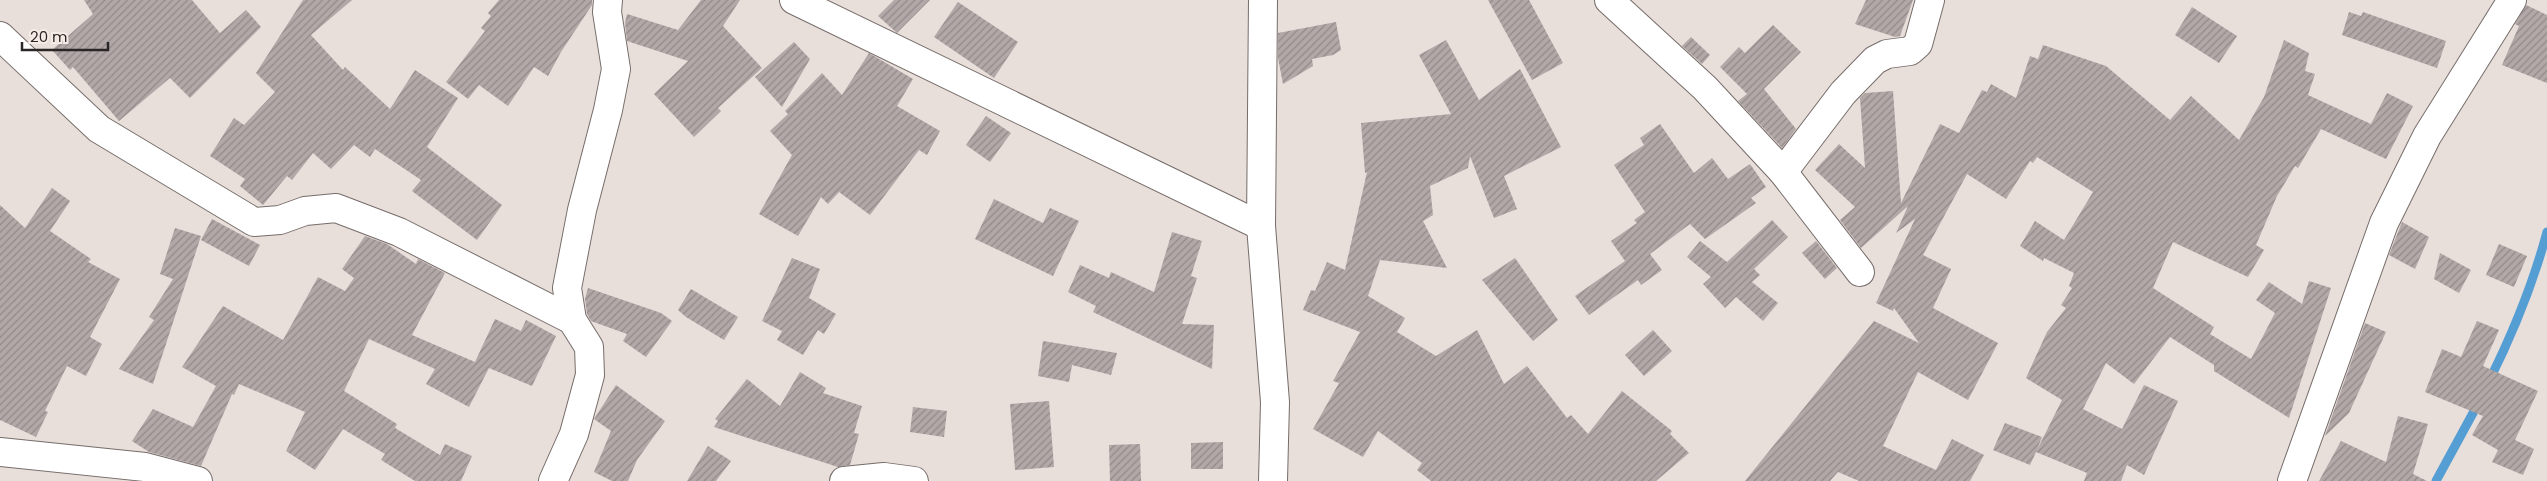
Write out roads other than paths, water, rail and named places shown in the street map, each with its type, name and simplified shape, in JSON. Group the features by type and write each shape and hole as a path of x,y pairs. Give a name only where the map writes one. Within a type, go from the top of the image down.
{"street":[{"path":"553,481 574,434 590,375 588,347 572,320 567,288 582,210 608,110 616,69 607,12 608,0"},
{"path":"794,0 1261,226"},
{"path":"1264,0 1261,226 1275,402 1273,481"},
{"path":"1608,0 1705,88 1783,172 1860,272"},
{"path":"1783,172 1843,93 1875,60 1887,54 1910,51 1918,44 1930,0"},
{"path":"2292,481 2384,223 2427,136 2512,0"},
{"path":"0,36 99,129 254,222 280,220 304,211 336,208 399,232 572,320"},
{"path":"0,452 144,467 198,481"},
{"path":"844,481 884,477 914,481"}],"waterway":[{"path":"2489,381 2522,308 2547,232"},
{"path":"2436,481 2479,402"}]}
